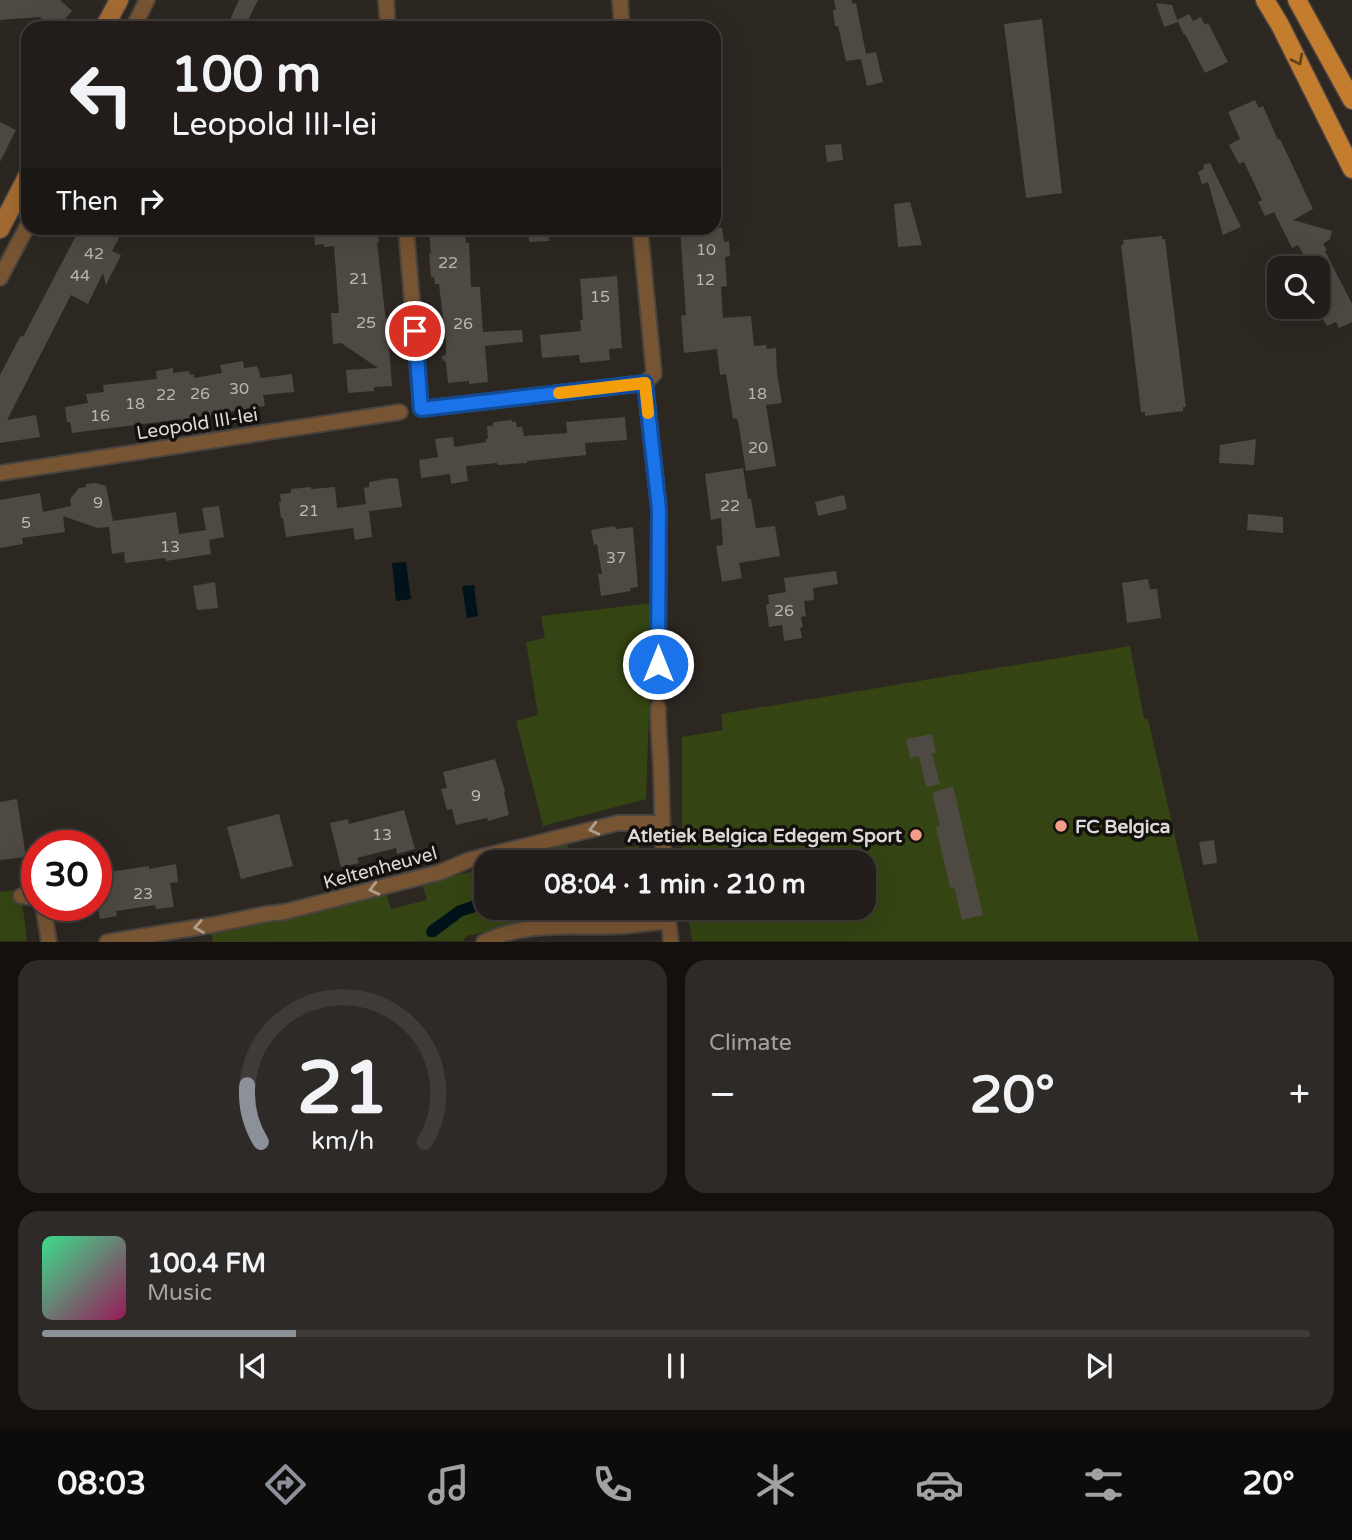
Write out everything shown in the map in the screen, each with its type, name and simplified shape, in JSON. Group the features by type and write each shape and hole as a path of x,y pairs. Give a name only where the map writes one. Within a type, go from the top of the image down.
{"main road":[{"path":"108,21 119,0"},
{"path":"1265,0 1352,169"},
{"path":"1297,0 1352,100"},
{"path":"0,229 21,188"}],"street":[{"path":"136,21 147,0"},
{"path":"386,0 388,21"},
{"path":"620,0 622,21"},
{"path":"0,278 23,235"},
{"path":"407,235 421,409 645,383 654,374 641,235"},
{"path":"645,383 659,509 658,664"},
{"name":"Leopold III-lei","path":"0,473 400,412"},
{"path":"658,708 663,850"},
{"name":"Keltenheuvel","path":"107,942 284,912 441,872 469,860 618,823 661,824"},
{"path":"484,942 492,937 531,928 624,926 647,920"},
{"path":"668,920 671,942"},
{"path":"46,921 49,942"}],"green space":[{"path":"653,603 646,799 543,826 516,721 538,715 526,642 545,638 541,616"},
{"path":"1130,646 1144,718 1148,719 1199,941 692,941 689,920 876,920 876,850 682,850 682,737 723,730 721,714"},
{"path":"567,843 569,850 540,850"},
{"path":"639,846 639,850 609,850 618,848"},
{"path":"474,868 474,920 541,922 529,922 467,936 463,941 213,942 211,932 273,921 386,893 391,909 427,900 422,883 471,872"},
{"path":"17,890 21,899 21,921 24,921 27,941 0,941 0,892"}],"shaded area":[{"path":"406,562 411,599 396,601 392,563"},
{"path":"474,585 478,616 467,618 462,586"},
{"path":"474,900 474,913 463,916 435,937 429,937 426,931 429,926 457,906"}],"building":[{"path":"0,0 60,0 72,11 63,21 44,21 40,17 0,20"},
{"path":"239,0 258,0 248,21 229,21"},
{"path":"834,0 852,0 852,4 856,3 866,54 876,52 883,82 867,86 861,59 846,61 838,26 835,26"},
{"path":"1156,3 1172,5 1178,22 1164,27"},
{"path":"1189,14 1193,21 1201,17 1205,25 1208,23 1228,62 1205,73 1177,20"},
{"path":"1042,19 1062,193 1026,198 1004,24"},
{"path":"1255,100 1259,108 1263,106 1313,209 1293,220 1332,231 1330,239 1323,244 1328,256 1305,256 1298,245 1292,248 1274,212 1265,216 1258,202 1262,200 1244,162 1239,164 1229,145 1240,139 1228,112"},
{"path":"0,122 16,130 0,162"},
{"path":"841,144 843,160 827,162 825,145"},
{"path":"1210,163 1241,227 1223,235 1208,182 1202,184 1198,172 1204,169 1203,165"},
{"path":"910,202 922,245 898,247 894,204"},
{"path":"722,228 724,242 729,241 730,256 725,257 727,286 721,287 723,318 751,316 754,346 776,348 782,403 766,405 776,466 746,471 738,421 733,419 726,374 720,375 717,349 684,353 681,316 686,315 680,235 721,235"},
{"path":"76,235 118,235 112,251 121,255 106,285 103,273 88,304 71,295 7,420 36,415 40,437 0,443 0,375 21,335 23,337"},
{"path":"314,235 378,235 392,386 374,387 374,391 348,393 346,370 378,368 341,343 333,344 331,313 339,313 334,246 315,245"},
{"path":"430,235 465,235 466,243 469,243 471,287 480,287 483,332 522,330 523,342 485,346 488,382 448,383 446,362 441,358 446,354 446,343 439,284 435,284 434,277 431,277"},
{"path":"528,235 549,235 549,241 529,242"},
{"path":"1162,236 1162,239 1165,239 1186,407 1183,407 1183,411 1145,416 1145,412 1141,412 1121,245 1124,244 1123,240"},
{"path":"1330,261 1352,304 1352,322 1339,328 1336,322 1327,326 1323,319 1330,319"},
{"path":"617,276 622,348 609,349 610,360 580,363 579,355 542,358 540,335 581,331 580,320 583,320 580,279"},
{"path":"243,361 244,368 257,366 261,378 292,374 294,392 263,395 265,406 181,421 72,433 70,422 67,422 65,407 88,403 86,394 104,392 103,385 157,379 156,371 173,368 173,373 189,371 190,375 194,374 194,378 222,373 220,365"},
{"path":"625,417 627,440 585,443 586,455 527,463 466,466 468,481 451,484 450,474 421,478 419,460 438,457 435,439 453,437 454,447 486,442 487,426 492,426 494,422 512,420 517,427 522,427 524,436 567,433 566,422"},
{"path":"1256,439 1254,465 1219,463 1220,445"},
{"path":"743,468 756,528 775,526 780,556 739,563 742,578 722,582 716,546 723,545 721,518 711,520 705,474"},
{"path":"398,479 402,507 369,511 372,537 355,540 353,528 286,537 281,518 280,494 291,493 291,489 335,487 337,508 366,504 364,488 369,487 369,482"},
{"path":"96,483 106,486 113,521 176,512 179,534 206,530 202,508 219,506 224,537 209,540 211,554 166,561 165,558 125,563 124,552 112,554 109,527 97,528 63,516 65,532 22,538 23,544 0,548 0,500 40,493 43,512 71,506 70,499 79,488"},
{"path":"844,495 847,509 818,516 815,502"},
{"path":"1248,514 1283,517 1283,533 1247,530"},
{"path":"615,526 616,529 633,527 638,587 630,588 631,591 601,596 598,574 602,574 597,544 594,545 591,530"},
{"path":"836,571 838,584 813,588 814,600 804,601 806,616 801,617 802,638 784,641 782,625 769,627 766,605 769,604 768,595 786,592 784,578"},
{"path":"1148,579 1150,589 1157,589 1161,618 1127,623 1122,583"},
{"path":"215,582 218,608 197,610 193,586"},
{"path":"932,734 936,753 932,753 940,784 926,787 919,756 910,758 906,739"},
{"path":"495,759 509,815 456,825 452,809 447,810 441,789 447,788 443,772"},
{"path":"953,786 983,915 962,920 954,887 950,888 936,827 940,826 932,793"},
{"path":"17,799 22,830 21,858 0,860 0,802"},
{"path":"404,810 415,849 397,854 396,848 357,858 359,863 341,867 330,823 348,819 349,824"},
{"path":"279,814 293,866 241,879 227,827"},
{"path":"1214,840 1217,863 1203,865 1199,842"},
{"path":"176,864 178,882 170,883 174,907 156,909 155,905 116,911 117,916 112,917 112,872 149,866 149,869"}],"slow traffic":[{"path":"559,393 645,383 648,413"}],"place":[{"name":"FC Belgica","path":"1061,826"},
{"name":"Atletiek Belgica Edegem Sport","path":"916,835"}],"route":[{"path":"415,331 421,409 645,383 659,509 658,664"}]}
